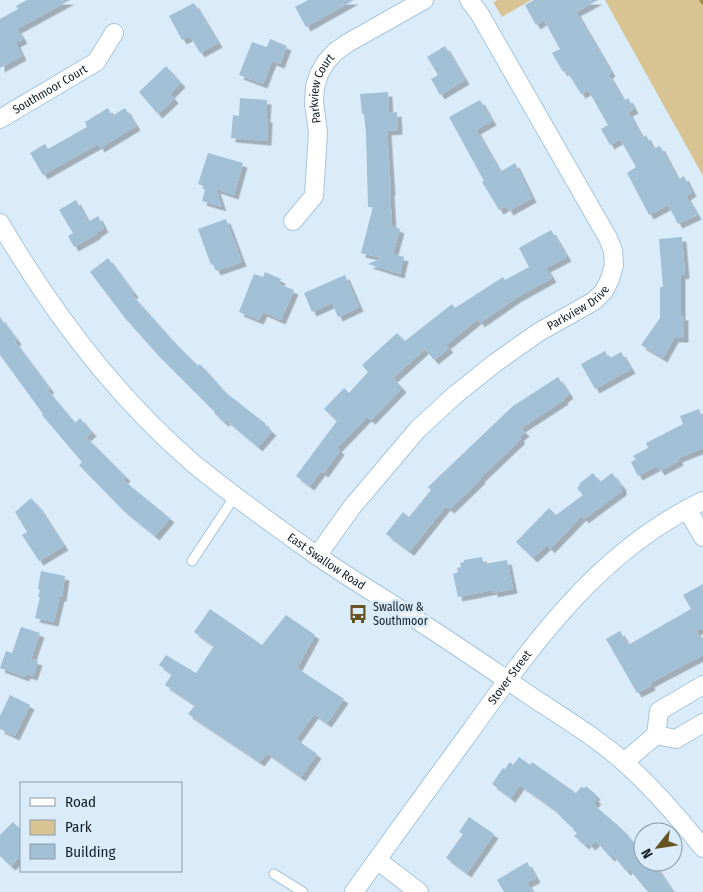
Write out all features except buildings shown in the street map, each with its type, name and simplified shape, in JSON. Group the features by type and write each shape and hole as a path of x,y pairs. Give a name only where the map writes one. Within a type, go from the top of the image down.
{"street":[{"name":"Parkview Court","path":"293,221 314,196 318,132 314,103 315,86 323,68 335,52 346,44 424,0"},
{"name":"Parkview Drive","path":"317,556 352,507 418,430 455,395 495,363 539,332 594,301 604,291 614,265 613,251 608,238 482,18 469,0"},
{"name":"Southmoor Court","path":"0,120 96,62 114,33"},
{"name":"East Swallow Road","path":"0,223 38,286 73,334 109,378 164,436 193,462 235,496 317,556 576,726 624,762 671,808 703,848"},
{"name":"Stover Street","path":"354,892 507,680 556,619 586,586 618,556 653,529 703,501"},
{"path":"687,509 703,537"},
{"path":"624,762 656,735 659,711 703,685"},
{"path":"656,735 676,738 703,723"},
{"path":"377,860 419,892"}],"lane":[{"path":"192,561 235,496"},
{"path":"274,874 303,892"}],"green space":[{"path":"498,0 531,0 502,17 493,2"},
{"path":"605,0 703,0 703,176"}],"place":[{"name":"Swallow & Southmoor","path":"358,614"}]}
